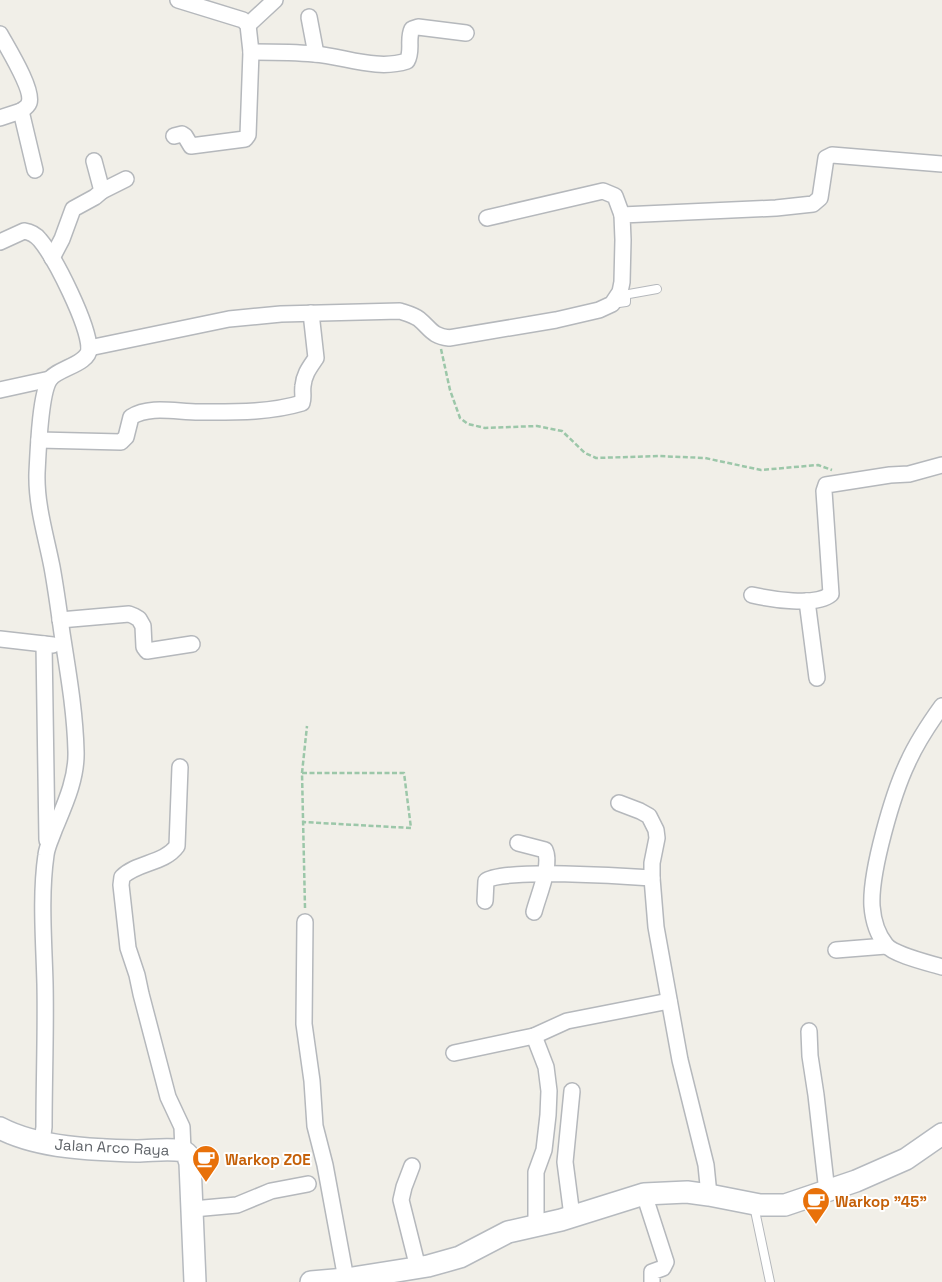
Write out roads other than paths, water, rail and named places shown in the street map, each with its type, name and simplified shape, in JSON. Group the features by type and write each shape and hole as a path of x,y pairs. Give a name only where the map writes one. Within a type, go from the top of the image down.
{"main road":[{"name":"Jalan Arco Raya","path":"0,1128 20,1137 52,1145 128,1150 183,1151 187,1154 190,1163 195,1273"},
{"path":"312,1282 418,1268 460,1257 508,1232 572,1216 644,1194 687,1192 754,1204 772,1206 785,1204 827,1192 856,1181 906,1158 942,1134"},
{"path":"195,1273 212,1282"}],"street":[{"path":"174,136 182,134 186,136 191,146 245,138 248,135 251,52 248,25 243,20 178,0"},
{"path":"248,25 275,0"},
{"path":"309,17 316,54"},
{"path":"251,52 316,54 375,64 401,63 407,61 410,56 410,33 412,29 418,27 466,33"},
{"path":"0,34 28,88 30,101 21,111 0,118"},
{"path":"21,111 34,170"},
{"path":"622,215 776,208 813,204 820,198 826,158 832,155 942,164"},
{"path":"94,162 102,191"},
{"path":"52,258 62,239 73,209 126,179"},
{"path":"89,348 229,319 311,313 400,311 418,318 439,337 449,338 556,320 599,310 612,304 620,292 622,282 622,215 615,196 603,191 487,218"},
{"path":"0,242 22,231 30,232 40,240 52,258 73,298 89,348 88,355 81,361 50,379 0,390"},
{"path":"39,440 121,442 126,437 131,416 149,410 198,412 266,410 302,403 306,371 316,358 311,313"},
{"path":"48,849 72,781 76,755 75,724 54,576 38,501 39,440 43,403 50,379"},
{"path":"752,595 780,600 807,600 826,597 831,594 824,491 826,484 909,474 942,465"},
{"path":"807,600 817,678"},
{"path":"60,620 128,614 139,619 143,626 144,647 148,651 192,644"},
{"path":"0,639 64,646"},
{"path":"42,1142 45,1062 45,869 48,849 44,644"},
{"path":"886,946 874,920 872,904 874,882 882,844 894,800 908,762 930,722 942,706"},
{"path":"180,767 177,846 173,852 164,857 128,871 122,877 121,885 128,948 137,974 168,1096 182,1127 183,1151"},
{"path":"619,803 649,816 654,823 657,838 653,856 652,878 656,927 680,1060 706,1164 710,1195"},
{"path":"518,843 545,850 548,857 534,912"},
{"path":"485,901 486,881 489,878 545,874 652,878"},
{"path":"305,922 304,1024 312,1081 315,1126 325,1165 346,1279"},
{"path":"836,950 886,946 900,953 942,967"},
{"path":"454,1053 534,1036 567,1021 669,1001"},
{"path":"809,1031 810,1056 827,1192"},
{"path":"534,1036 546,1067 549,1091 544,1150 536,1172 536,1225"},
{"path":"572,1091 565,1162 572,1216"},
{"path":"412,1166 404,1187 402,1200 418,1268"},
{"path":"193,1209 238,1205 271,1191 308,1184"},
{"path":"644,1194 666,1262 663,1268 652,1272 652,1282"}],"lane":[{"path":"612,304 626,302 626,295 628,294 657,289"},
{"path":"754,1204 770,1282"}],"place":[{"name":"Warkop ZOE","path":"206,1183"},
{"name":"Warkop \"45\"","path":"816,1225"}]}
